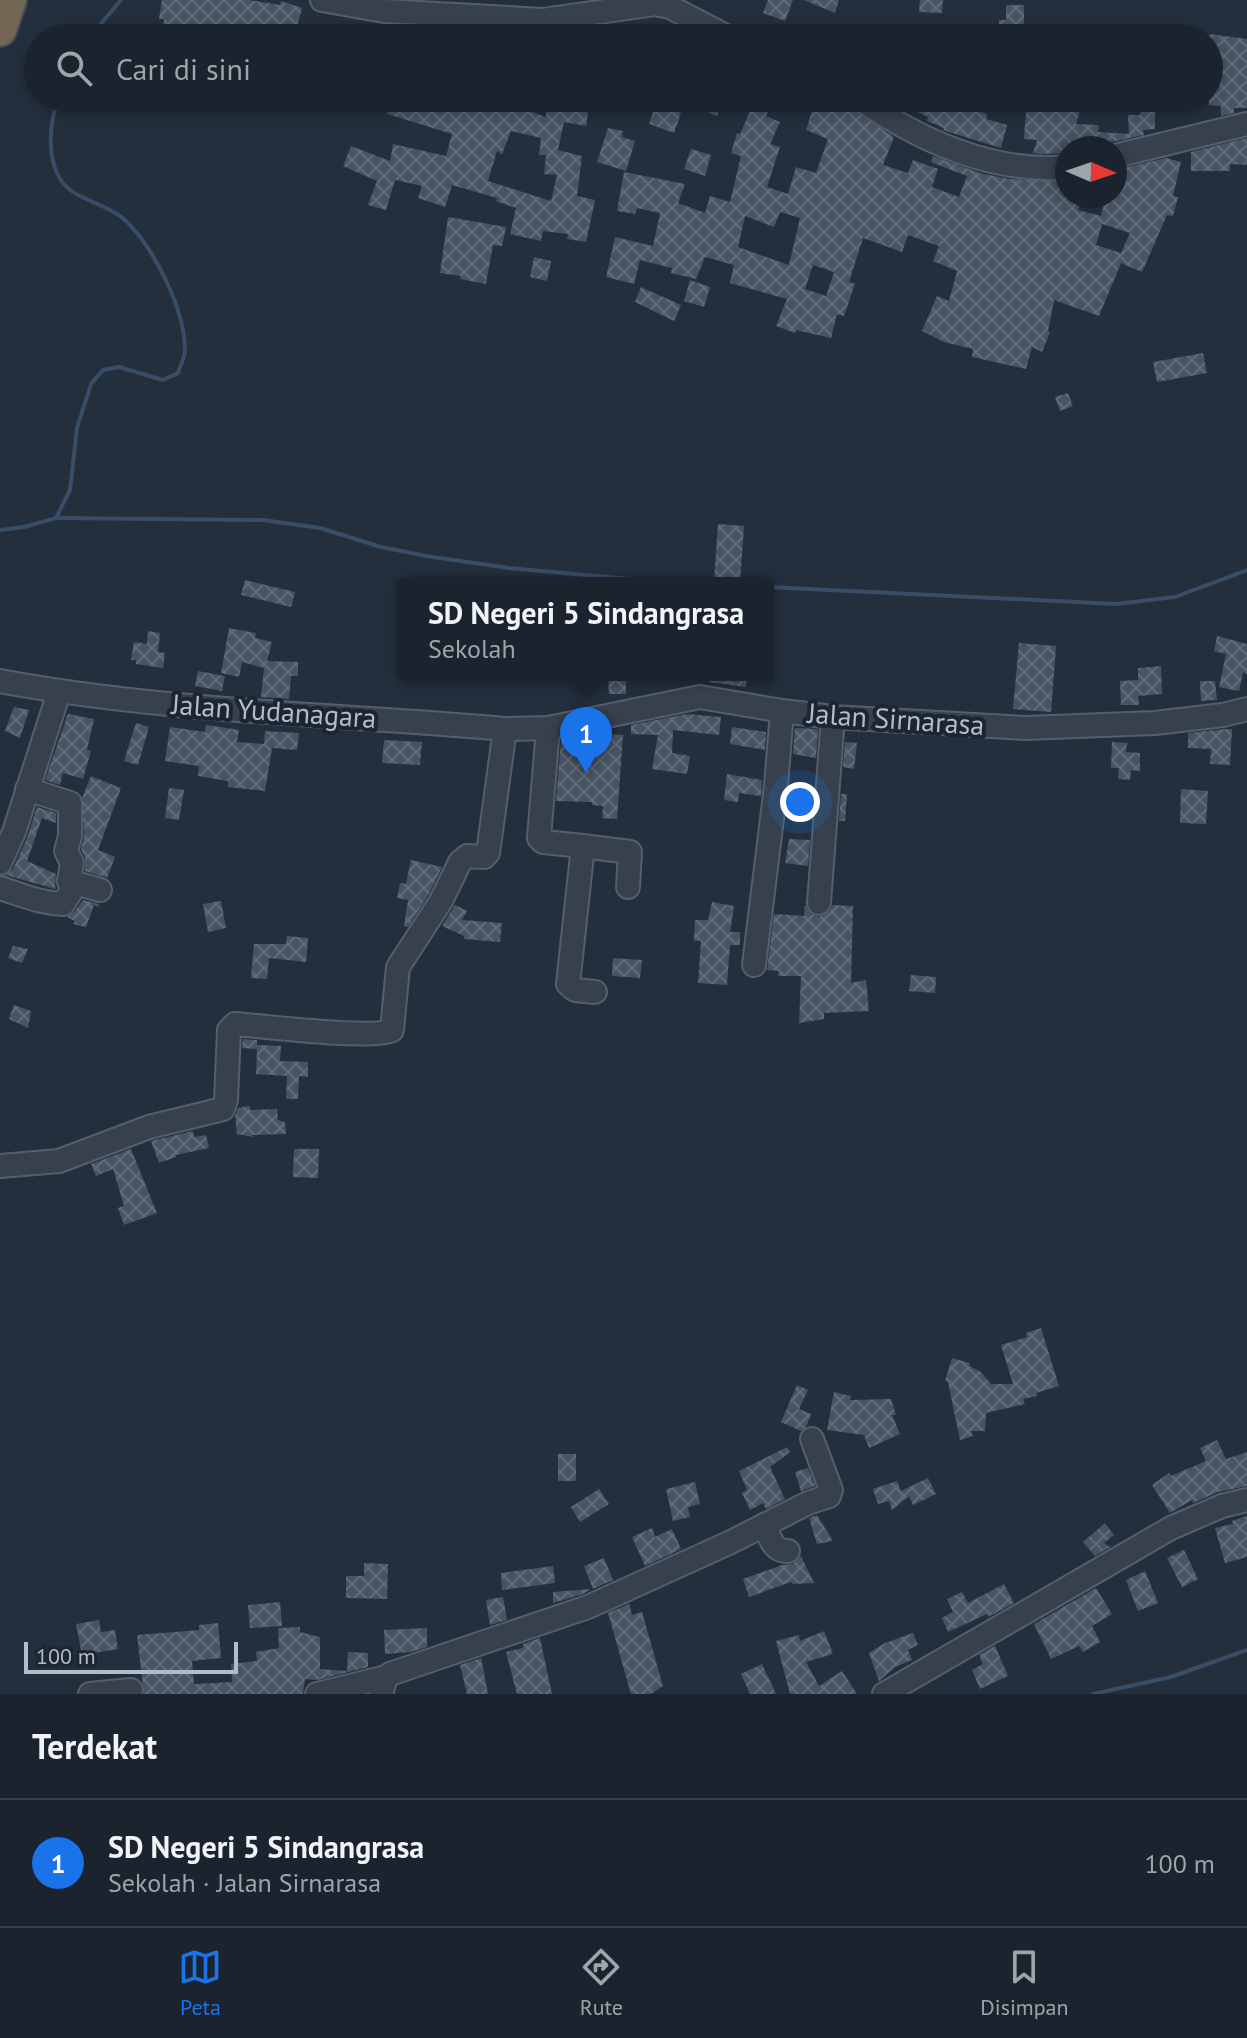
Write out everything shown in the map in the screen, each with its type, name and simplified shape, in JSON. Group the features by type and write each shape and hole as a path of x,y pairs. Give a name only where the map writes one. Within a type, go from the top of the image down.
{"highway":[{"path":"0,30 10,0"}],"street":[{"path":"322,0 384,11 543,20 655,4 670,7 703,24"},
{"path":"880,112 907,130 959,151 1030,167 1055,167"},
{"path":"1127,153 1247,124"},
{"name":"Jalan Yudanagara","path":"0,681 59,692 164,703 505,729 548,728"},
{"path":"0,863 59,692"},
{"name":"Jalan Sirnarasa","path":"548,728 700,697 833,717 1025,728 1155,723 1247,709"},
{"path":"754,965 773,816 782,711"},
{"path":"819,903 833,717"},
{"path":"548,728 540,839 630,852 628,887"},
{"path":"0,1166 59,1161 149,1127 223,1109 231,1026 235,1024 364,1033 388,1033 392,1030 398,967 441,901 460,862 467,856 484,857 488,853 505,729"},
{"path":"0,888 19,893 30,900 63,904 72,890 69,881 72,863 66,851 70,836 70,803 27,789"},
{"path":"583,846 568,984 575,990 595,992"},
{"path":"69,881 100,890"},
{"path":"317,1694 383,1686 588,1607 808,1503 829,1496 831,1490 812,1439"},
{"path":"884,1694 1171,1528 1222,1506 1247,1500"},
{"path":"764,1525 775,1546 788,1551"},
{"path":"90,1694 131,1690"}],"building":[{"path":"162,0 249,0 280,5 281,1 302,8 298,24 163,24 164,19 159,19"},
{"path":"768,0 793,0 785,21 763,13"},
{"path":"804,0 839,0 835,13"},
{"path":"920,0 943,0 942,13 919,12"},
{"path":"1006,5 1024,5 1024,24 999,24 999,20 1006,20"},
{"path":"1223,36 1247,39 1247,108 1234,108 1234,113 1221,116"},
{"path":"388,112 532,112 546,117 546,112 588,112 586,126 564,122 558,150 582,156 577,196 595,200 586,242 567,239 568,234 543,231 541,241 510,234 516,208 496,201 497,198 452,185 445,207 418,198 422,186 395,180 386,210 368,205 377,181 343,166 351,146 390,161 393,144 446,156 452,134","holes":["511,131 541,138 539,155 546,155 544,174 557,175 551,201 488,181 497,151 502,154"]},
{"path":"653,112 681,113 674,133 649,124"},
{"path":"750,112 768,112 766,116 780,122 770,144 780,147 767,187 788,194 796,167 816,173 828,139 806,130 812,112 856,112 894,137 883,165 908,173 913,160 938,169 932,187 959,197 967,176 931,162 933,156 980,173 1009,179 1055,181 1055,208 1079,208 1101,216 1103,208 1127,208 1127,167 1166,158 1181,162 1173,196 1178,197 1173,216 1167,215 1142,272 1121,263 1099,316 1054,300 1050,332 1042,352 1032,347 1026,369 972,357 973,349 944,342 922,331 937,296 949,301 957,271 933,261 939,246 908,235 902,252 863,238 849,282 855,284 844,316 837,314 831,338 796,330 795,333 776,326 787,299 730,283 734,265 705,257 696,279 671,273 672,268 640,260 634,284 606,277 615,237 653,246 660,213 637,208 635,214 617,211 624,172 685,184 678,203 705,213 710,196 730,202 741,156 731,153 737,133 740,134","holes":["780,212 800,218 789,265 738,247 745,216 774,227","1102,224 1130,233 1121,253 1096,245","813,265 834,272 826,296 805,289"]},
{"path":"917,112 981,112 987,114 986,119 1007,125 1001,148 943,130 927,121 928,117"},
{"path":"1026,112 1080,112 1076,124 1099,125 1098,132 1129,134 1128,115 1155,112 1155,129 1143,130 1144,135 1127,139 1127,136 1055,136 1055,153 1033,153 1037,140 1024,139"},
{"path":"608,128 623,131 622,137 635,141 626,171 597,162"},
{"path":"1247,138 1247,165 1230,164 1230,171 1191,171 1191,152"},
{"path":"691,149 711,155 705,176 684,169"},
{"path":"448,217 506,227 502,246 493,245 486,284 440,273"},
{"path":"534,257 551,261 547,281 530,277"},
{"path":"690,280 710,287 704,307 684,301"},
{"path":"641,287 681,305 674,321 635,302"},
{"path":"1203,353 1207,373 1157,382 1153,362"},
{"path":"1068,393 1073,406 1060,411 1055,397"},
{"path":"718,524 744,526 740,577 714,577"},
{"path":"245,580 295,592 291,607 241,595"},
{"path":"229,628 256,633 255,638 272,642 267,661 298,662 298,676 291,676 289,699 261,697 264,668 242,662 239,677 221,673"},
{"path":"148,631 160,633 158,652 165,653 163,668 136,664 136,660 131,660 134,642 147,644"},
{"path":"1217,636 1247,644 1247,674 1243,672 1239,691 1219,687 1226,654 1214,651"},
{"path":"1019,643 1056,646 1051,712 1013,709"},
{"path":"1161,666 1162,694 1138,696 1139,705 1121,705 1120,681 1138,680 1138,668"},
{"path":"198,671 225,676 222,691 195,686"},
{"path":"608,681 626,681 626,694 609,694"},
{"path":"709,681 746,681 746,687"},
{"path":"1200,681 1215,681 1217,700 1201,701"},
{"path":"14,707 29,710 20,738 5,731"},
{"path":"68,714 94,719 87,750 91,751 83,779 63,773 60,785 45,780"},
{"path":"687,714 721,717 719,735 673,730 672,753 690,756 687,774 652,769 658,735 631,734 631,725"},
{"path":"136,723 149,727 138,765 124,761"},
{"path":"206,725 239,730 237,742 264,744 265,731 299,733 297,750 272,748 265,791 228,787 228,781 198,776 199,766 165,761 170,727 205,732"},
{"path":"732,727 766,732 765,750 730,744"},
{"path":"795,728 818,729 816,758 793,754"},
{"path":"1232,729 1230,765 1210,764 1211,749 1188,748 1188,733"},
{"path":"593,733 623,735 617,819 602,818 603,806 592,805 592,802 556,801 561,740"},
{"path":"384,740 422,742 420,765 382,763"},
{"path":"845,742 857,743 854,769 843,767"},
{"path":"1112,742 1127,743 1126,752 1140,753 1140,771 1131,770 1130,780 1118,779 1119,768 1111,768"},
{"path":"727,774 762,780 761,796 739,793 738,802 724,800"},
{"path":"91,776 121,788 98,850 115,857 107,878 85,871 81,849 84,836 82,798"},
{"path":"795,785 814,789 812,809 791,807"},
{"path":"169,788 184,790 179,820 165,818"},
{"path":"1181,789 1208,791 1206,824 1180,823"},
{"path":"841,794 847,794 845,821 839,821"},
{"path":"37,807 56,813 56,823 42,818 27,861 56,874 55,889 6,875 13,869"},
{"path":"789,839 810,840 808,866 785,863"},
{"path":"411,860 442,867 408,927 404,926 408,900 397,898 400,883 406,884"},
{"path":"83,900 99,904 98,907 94,905 86,927 73,924 75,921 67,917"},
{"path":"221,901 226,928 208,932 203,904"},
{"path":"712,902 734,906 730,932 740,932 740,945 730,945 727,985 698,983 701,941 694,941 695,920 708,920"},
{"path":"455,905 467,911 462,920 502,923 500,942 464,939 464,936 442,926"},
{"path":"805,905 811,914 819,917 830,911 833,905 853,906 851,983 866,980 869,1011 824,1013 824,1019 799,1023 801,976 778,976 779,971 767,970 774,914 804,916"},
{"path":"287,936 308,938 306,962 269,958 267,979 251,978 254,944 286,944"},
{"path":"13,946 28,949 22,963 8,958"},
{"path":"613,958 642,960 640,978 612,976"},
{"path":"911,975 936,977 935,993 909,991"},
{"path":"14,1005 31,1011 28,1028 9,1019"},
{"path":"243,1039 257,1040 257,1045 281,1046 280,1061 308,1062 308,1077 299,1076 298,1099 286,1099 287,1076 256,1074 257,1049 242,1048"},
{"path":"250,1106 250,1110 277,1109 278,1120 285,1122 286,1134 253,1137 237,1134 235,1116 238,1108"},
{"path":"193,1131 194,1137 206,1135 209,1148 176,1155 159,1163 151,1141"},
{"path":"131,1149 157,1213 124,1225 118,1208 124,1206 113,1169 96,1176 91,1164"},
{"path":"294,1149 319,1149 318,1178 293,1177"},
{"path":"1041,1328 1059,1386 1023,1399 1025,1404 986,1413 985,1431 971,1431 973,1436 960,1440 948,1382 945,1381 952,1358 970,1363 969,1366 981,1372 991,1384 1013,1384 1001,1345 1027,1337 1026,1333"},
{"path":"797,1385 808,1390 799,1409 811,1414 801,1431 781,1422"},
{"path":"834,1392 851,1396 850,1400 891,1399 896,1415 892,1415 900,1434 869,1448 864,1435 827,1430"},
{"path":"1217,1440 1226,1459 1247,1452 1247,1486 1218,1492 1193,1503 1192,1500 1170,1513 1152,1485 1169,1473 1171,1476 1206,1461 1200,1448"},
{"path":"787,1447 790,1452 770,1467 785,1499 766,1509 763,1503 750,1510 742,1493 747,1490 739,1471"},
{"path":"558,1454 576,1454 576,1481 558,1481"},
{"path":"808,1468 815,1486 801,1491 795,1472"},
{"path":"928,1478 936,1494 913,1505 909,1496 892,1510 889,1501 878,1504 873,1489 897,1481 901,1491"},
{"path":"695,1482 700,1504 688,1507 690,1517 673,1521 666,1489"},
{"path":"599,1489 609,1504 580,1522 571,1507"},
{"path":"817,1515 833,1541 817,1544 809,1518"},
{"path":"1247,1516 1247,1557 1225,1563 1215,1528 1233,1524 1232,1521"},
{"path":"1105,1523 1114,1535 1104,1543 1110,1547 1095,1556 1083,1542"},
{"path":"652,1528 655,1537 672,1529 681,1549 645,1566 632,1537"},
{"path":"1184,1550 1198,1579 1182,1587 1167,1558"},
{"path":"801,1556 814,1583 791,1582 749,1597 743,1579 793,1564"},
{"path":"604,1558 613,1580 593,1589 584,1566"},
{"path":"364,1563 388,1564 387,1599 346,1598 346,1576 364,1576"},
{"path":"553,1566 555,1583 502,1590 501,1573"},
{"path":"1145,1571 1158,1603 1138,1611 1126,1580"},
{"path":"1004,1584 1014,1603 948,1632 942,1618 953,1612 947,1599 962,1592 968,1603"},
{"path":"1096,1588 1112,1614 1092,1626 1100,1642 1083,1652 1079,1646 1051,1659 1034,1624"},
{"path":"591,1589 583,1594 553,1603 553,1592"},
{"path":"503,1597 507,1620 490,1625 486,1600"},
{"path":"280,1602 282,1626 250,1628 248,1605"},
{"path":"629,1604 632,1615 642,1612 663,1686 651,1694 631,1694 608,1613"},
{"path":"99,1620 101,1632 115,1630 118,1649 82,1655 76,1624"},
{"path":"218,1623 221,1658 192,1661 194,1684 232,1682 231,1664 257,1661 256,1652 279,1648 278,1628 300,1627 300,1632 320,1637 320,1669 347,1671 348,1652 368,1653 368,1667 317,1680 305,1679 303,1694 144,1694 137,1635 199,1630 199,1625"},
{"path":"427,1628 427,1647 385,1654 384,1630"},
{"path":"824,1631 833,1654 806,1662 819,1686 842,1671 857,1694 790,1694 776,1641 799,1635 800,1641"},
{"path":"913,1633 918,1645 908,1650 912,1660 895,1667 879,1681 869,1653 885,1643"},
{"path":"540,1638 552,1694 517,1694 506,1652 523,1648 523,1644"},
{"path":"995,1646 1008,1676 980,1689 972,1670 983,1664 979,1655"},
{"path":"481,1658 488,1694 467,1694 460,1665"},
{"path":"762,1664 776,1694 750,1694 741,1674"}],"waterway":[{"path":"101,24 121,0"},
{"path":"0,530 56,518 70,490 77,428 91,384 103,370 119,367 163,380 178,373 185,353 180,316 165,279 146,245 124,219 70,190 56,171 51,146 54,112"},
{"path":"57,518 263,520 320,528 381,547 426,556 607,577"},
{"path":"774,587 1116,604 1175,597 1247,570"},
{"path":"1093,1694 1171,1677 1247,1650"}],"place":[{"name":"SD Negeri 5 Sindangrasa","path":"586,773"}]}
